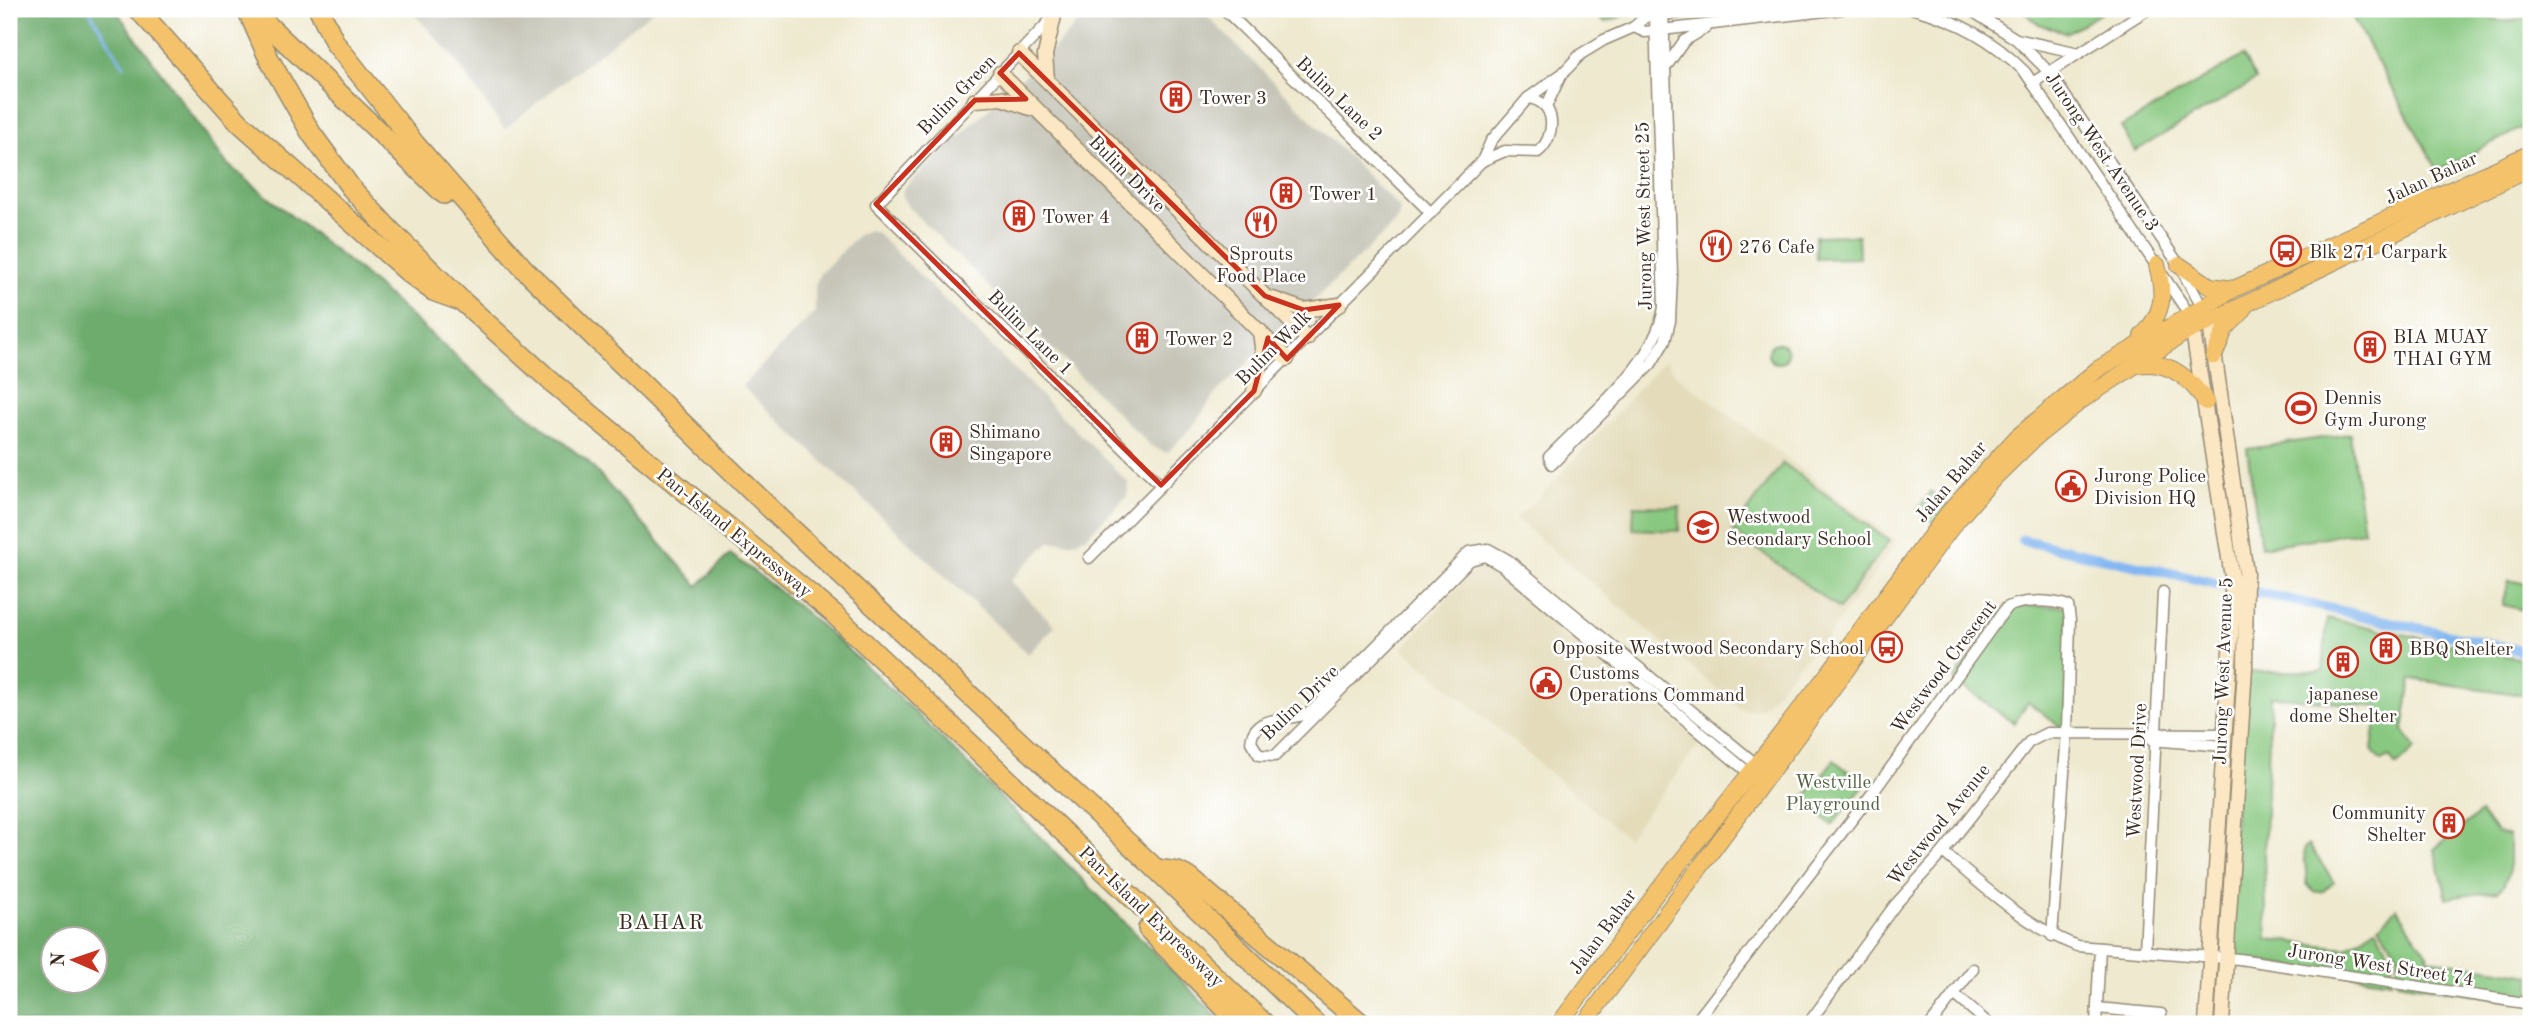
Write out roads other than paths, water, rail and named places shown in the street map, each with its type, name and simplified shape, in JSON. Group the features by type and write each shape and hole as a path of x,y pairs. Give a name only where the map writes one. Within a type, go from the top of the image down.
{"highway":[{"path":"138,9 239,122 409,273 433,291 462,301"},
{"path":"249,9 524,269"},
{"name":"Pan-Island Expressway","path":"249,9 269,59 311,133 351,188 462,301 554,384 833,613 1265,1024"},
{"name":"Pan-Island Expressway","path":"319,9 335,43 415,144 524,269 779,518 1156,869 1316,1024"},
{"path":"1101,867 1134,914 1240,1024"},
{"path":"1156,869 1178,872 1190,878 1362,1024"}],"main road":[{"name":"Jalan Bahar","path":"1584,1024 1954,524 1993,479 2036,437 2234,289 2531,153"},
{"name":"Jalan Bahar","path":"1559,1024 1657,892 1981,474 2059,400 2130,348 2198,318 2265,295 2531,168"},
{"path":"2368,229 2378,233 2383,240"},
{"path":"2130,348 2151,327 2163,304 2157,265"},
{"path":"2179,265 2210,286 2234,289"},
{"path":"2214,356 2233,319 2265,295"},
{"path":"2131,366 2159,363 2174,370 2193,384 2206,402"},
{"path":"1657,892 1669,886 1674,891 1674,900"}],"street":[{"name":"Bulim Lane 2","path":"1224,9 1432,213"},
{"path":"1660,12 1710,9"},
{"path":"1634,27 1645,32 1842,9"},
{"name":"Jurong West Avenue 3","path":"1914,9 1973,30 2003,50 2034,82 2157,265 2198,318"},
{"name":"Jurong West Avenue 3","path":"1969,9 2016,39 2049,72 2179,265 2198,318"},
{"path":"2034,82 2148,9"},
{"path":"1047,80 1045,55 1058,12"},
{"name":"Bulim Green","path":"876,204 1058,12"},
{"name":"Bulim Walk","path":"1089,558 1482,161 1491,141 1528,98 1563,73 1581,54 1634,27 1645,17 1660,12"},
{"name":"Jurong West Street 25","path":"1660,12 1660,30 1664,307 1662,322 1643,358 1549,457 1552,464 1651,364 1668,330 1673,307 1666,67 1660,30"},
{"path":"1666,67 1684,41 1708,26"},
{"path":"2016,39 2079,53"},
{"name":"Bulim Drive","path":"1019,53 1307,338"},
{"name":"Bulim Drive","path":"1000,73 1287,359"},
{"name":"Bulim Walk","path":"1482,161 1505,151 1538,152 1549,142 1553,125 1546,107 1563,73"},
{"path":"975,100 993,97 1016,101 1041,113"},
{"path":"1528,98 1538,99 1546,107"},
{"name":"Bulim Lane 1","path":"876,204 1161,485"},
{"path":"1265,296 1304,310 1339,305"},
{"name":"Jurong West Avenue 5","path":"2198,318 2214,356 2246,573 2245,668 2219,957 2206,1024"},
{"name":"Jurong West Avenue 5","path":"2198,318 2206,402 2232,577 2224,740 2219,957 2222,1024"},
{"path":"1254,391 1263,356 1260,331"},
{"name":"Bulim Drive","path":"1488,549 1508,559 1753,769 1503,566 1485,556 1470,560 1275,756 1259,755 1251,742 1258,726 1269,720 1299,718 1312,710 1469,552 1488,549"},
{"name":"Westwood Drive","path":"2146,951 2162,592"},
{"name":"Westwood Crescent","path":"1694,1024 1785,909 1992,626 2012,604 2051,602 2068,606 2067,732 2052,936"},
{"name":"Westwood Avenue","path":"1808,1024 1895,905 1943,852 2029,741 2047,733 2067,732 2224,740"},
{"name":"Jurong West Street 74","path":"1943,852 2052,936 2077,946 2219,957 2531,1004"},
{"path":"2096,1024 2100,948"},
{"path":"1931,1024 1973,969"},
{"path":"1954,994 1989,1024"},
{"path":"2097,1008 2161,1014"}],"waterway":[{"path":"88,9 124,66"},
{"path":"2022,540 2232,587"},
{"path":"2250,591 2531,653"}],"place":[{"name":"Tower 3","path":"1176,97"},
{"name":"Tower 1","path":"1286,193"},
{"name":"Tower 4","path":"1019,216"},
{"name":"Sprouts Food Place","path":"1261,222"},
{"name":"276 Cafe","path":"1716,246"},
{"name":"Blk 271 Carpark","path":"2286,251"},
{"name":"Tower 2","path":"1142,338"},
{"name":"BIA MUAY THAI GYM","path":"2370,347"},
{"name":"Dennis Gym Jurong","path":"2301,408"},
{"name":"Shimano Singapore","path":"946,442"},
{"name":"Jurong Police Division HQ","path":"2071,486"},
{"name":"Westwood Secondary School","path":"1703,527"},
{"name":"Opposite Westwood Secondary School","path":"1887,647"},
{"name":"BBQ Shelter","path":"2386,648"},
{"name":"japanese dome Shelter","path":"2343,662"},
{"name":"Customs Operations Command","path":"1546,683"},
{"name":"Community Shelter","path":"2449,823"}],"district":[{"name":"BAHAR","path":"662,922"}],"park label":[{"name":"Westville Playground","path":"1833,792"}]}
